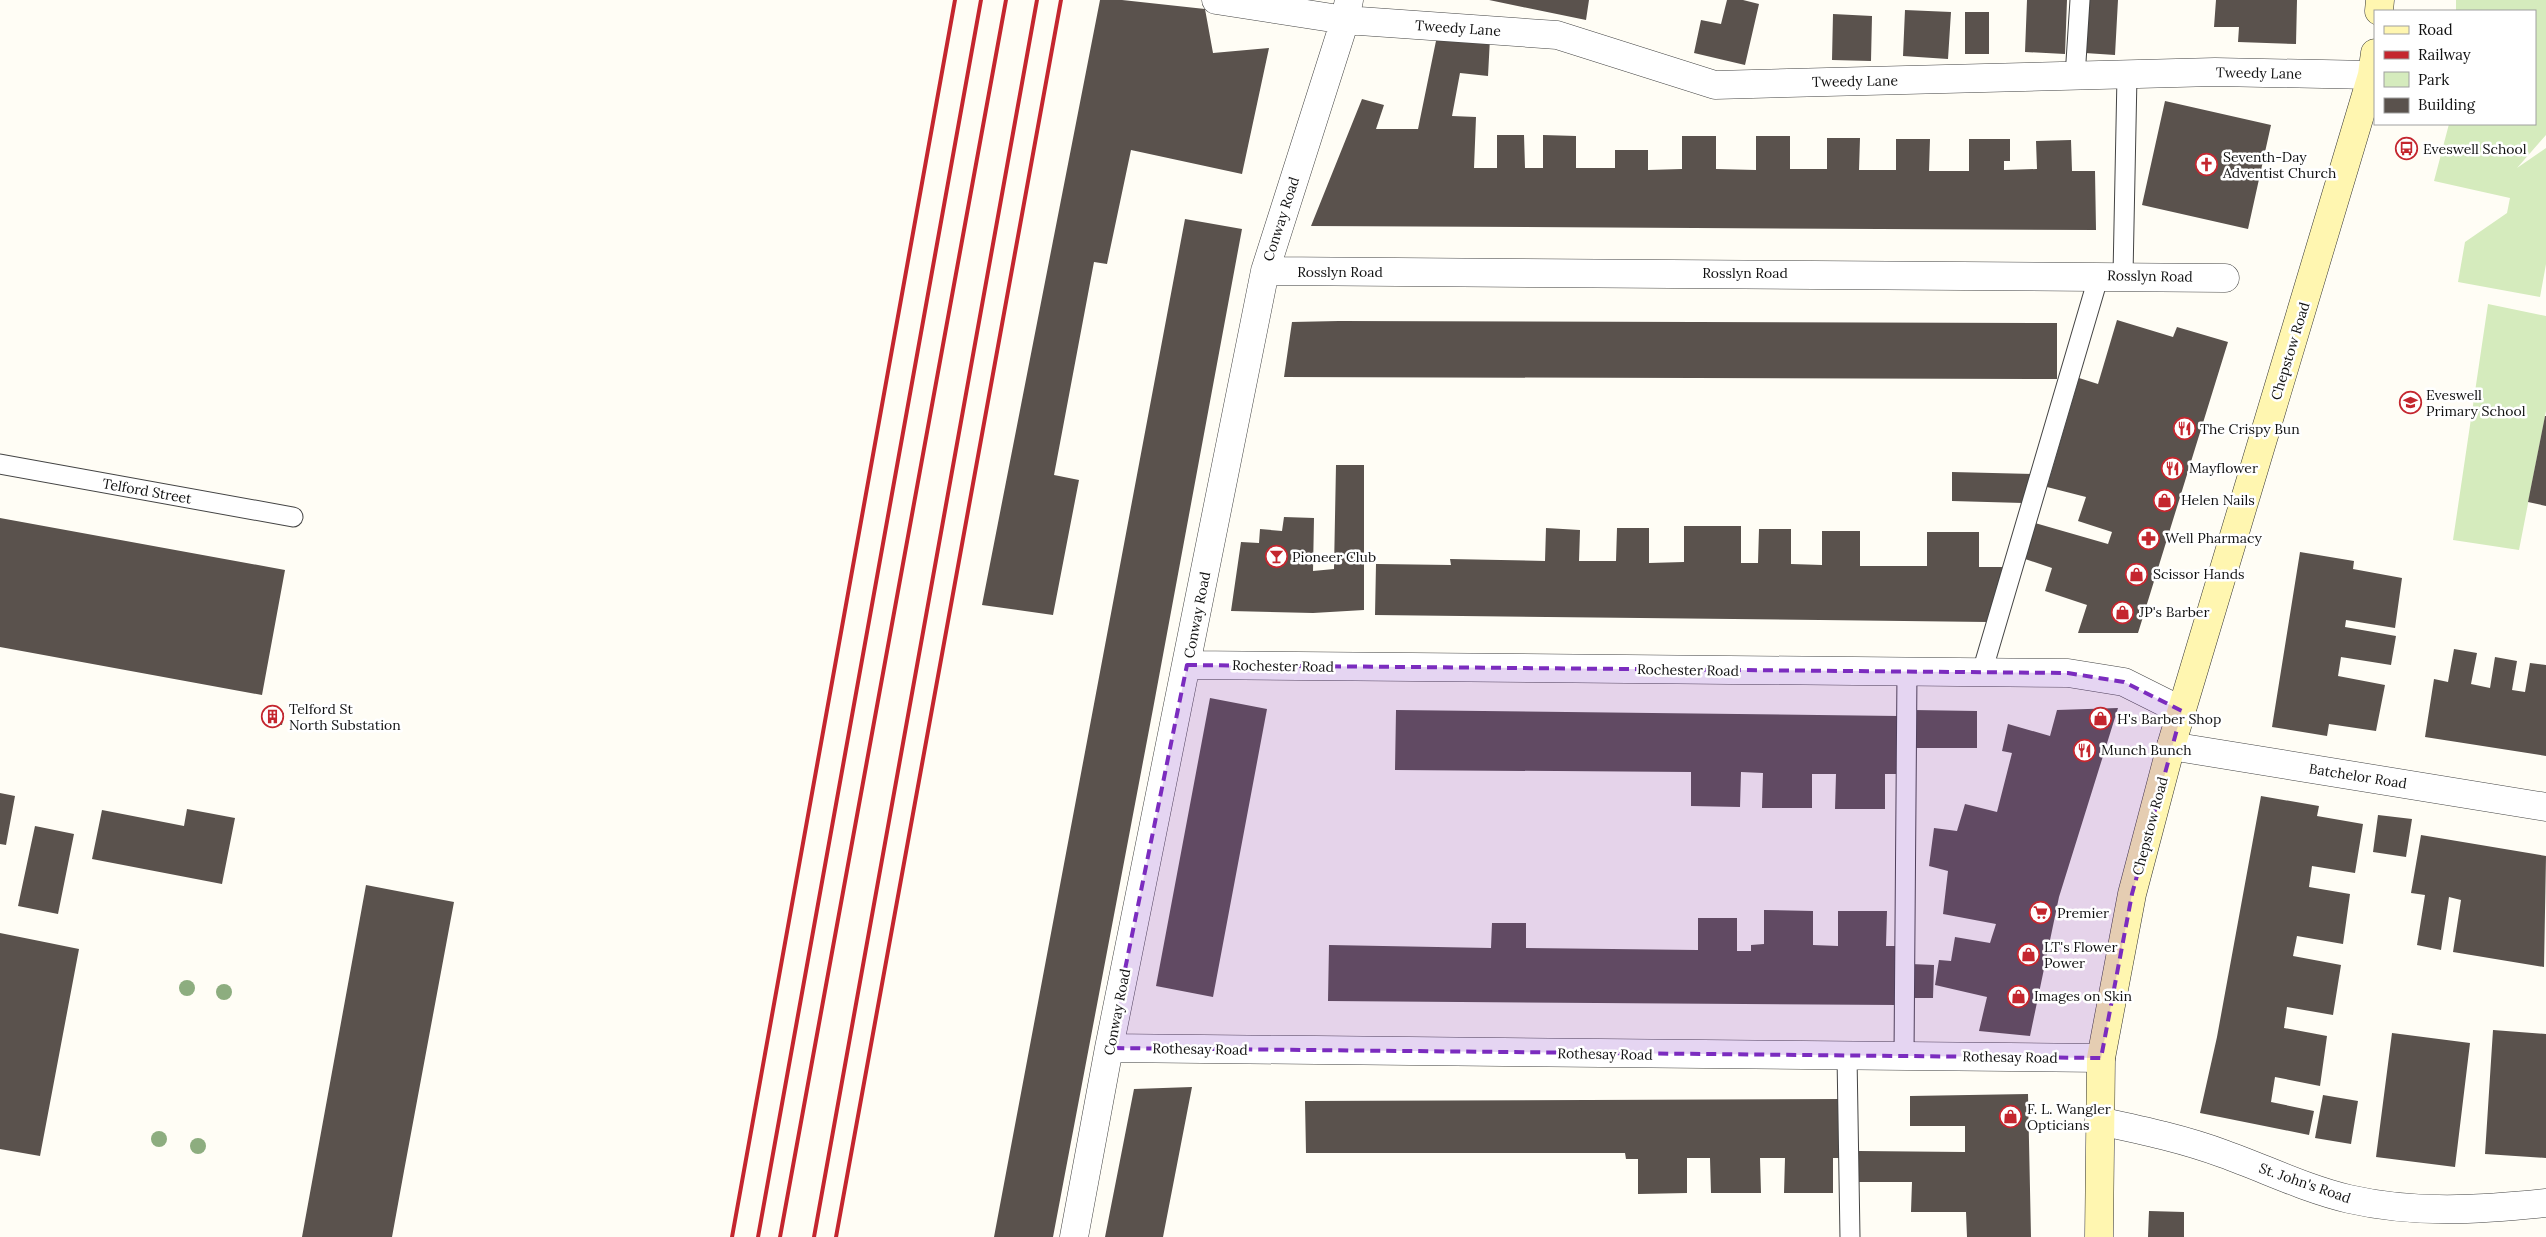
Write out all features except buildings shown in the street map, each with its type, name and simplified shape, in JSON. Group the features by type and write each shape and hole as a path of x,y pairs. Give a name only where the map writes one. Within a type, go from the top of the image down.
{"main road":[{"name":"Chepstow Road","path":"2099,1237 2101,1058 2132,894 2171,746 2374,64"}],"street":[{"name":"Tweedy Lane","path":"1216,0 1347,10 1558,34 1715,85 2127,76 2374,64"},
{"name":"Conway Road","path":"1074,1237 1265,271 1347,10"},
{"name":"Rosslyn Road","path":"1265,271 2111,275 2225,278"},
{"name":"Rochester Road","path":"1187,665 2068,673 2124,682 2182,711"},
{"name":"Batchelor Road","path":"2171,746 2546,807"},
{"name":"Rothesay Road","path":"1110,1048 2101,1058"},
{"name":"St. John's Road","path":"2099,1121 2169,1137 2223,1153 2307,1186 2349,1199 2436,1210 2488,1209 2546,1204"}],"lane":[{"path":"2075,76 2080,0"},
{"path":"1982,672 2111,275 2127,76"},
{"name":"Telford Street","path":"0,464 294,517"},
{"path":"1904,1055 1907,672"},
{"path":"1847,1056 1850,1237"}],"highlighted area":[{"path":"1187,665 2068,673 2124,682 2182,711 2132,894 2101,1058 1109,1048"}],"green space":[{"path":"2456,0 2546,0 2546,135 2517,168 2546,148 2546,264 2540,297 2458,282 2465,242 2507,213 2510,198 2434,181 2449,125 2536,125 2536,10 2456,10"},
{"path":"2488,304 2546,316 2546,411 2519,550 2453,540"}],"railway":[{"path":"732,1237 955,0"},
{"path":"758,1237 981,0"},
{"path":"780,1237 1006,0"},
{"path":"814,1237 1037,0"},
{"path":"836,1237 1061,0"}],"place":[{"name":"Eveswell School","path":"2407,149"},
{"name":"Seventh-Day Adventist Church","path":"2207,165"},
{"name":"Eveswell Primary School","path":"2410,403"},
{"name":"The Crispy Bun","path":"2184,429"},
{"name":"Mayflower","path":"2173,468"},
{"name":"Helen Nails","path":"2165,500"},
{"name":"Well Pharmacy","path":"2149,538"},
{"name":"Pioneer Club","path":"1276,557"},
{"name":"Scissor Hands","path":"2137,574"},
{"name":"JP's Barber","path":"2123,612"},
{"name":"Telford St North Substation","path":"273,717"},
{"name":"H's Barber Shop","path":"2101,719"},
{"name":"Munch Bunch","path":"2085,750"},
{"name":"Premier","path":"2041,913"},
{"name":"LT's Flower Power","path":"2028,955"},
{"name":"Images on Skin","path":"2018,996"},
{"name":"F. L. Wangler Opticians","path":"2011,1117"}]}
